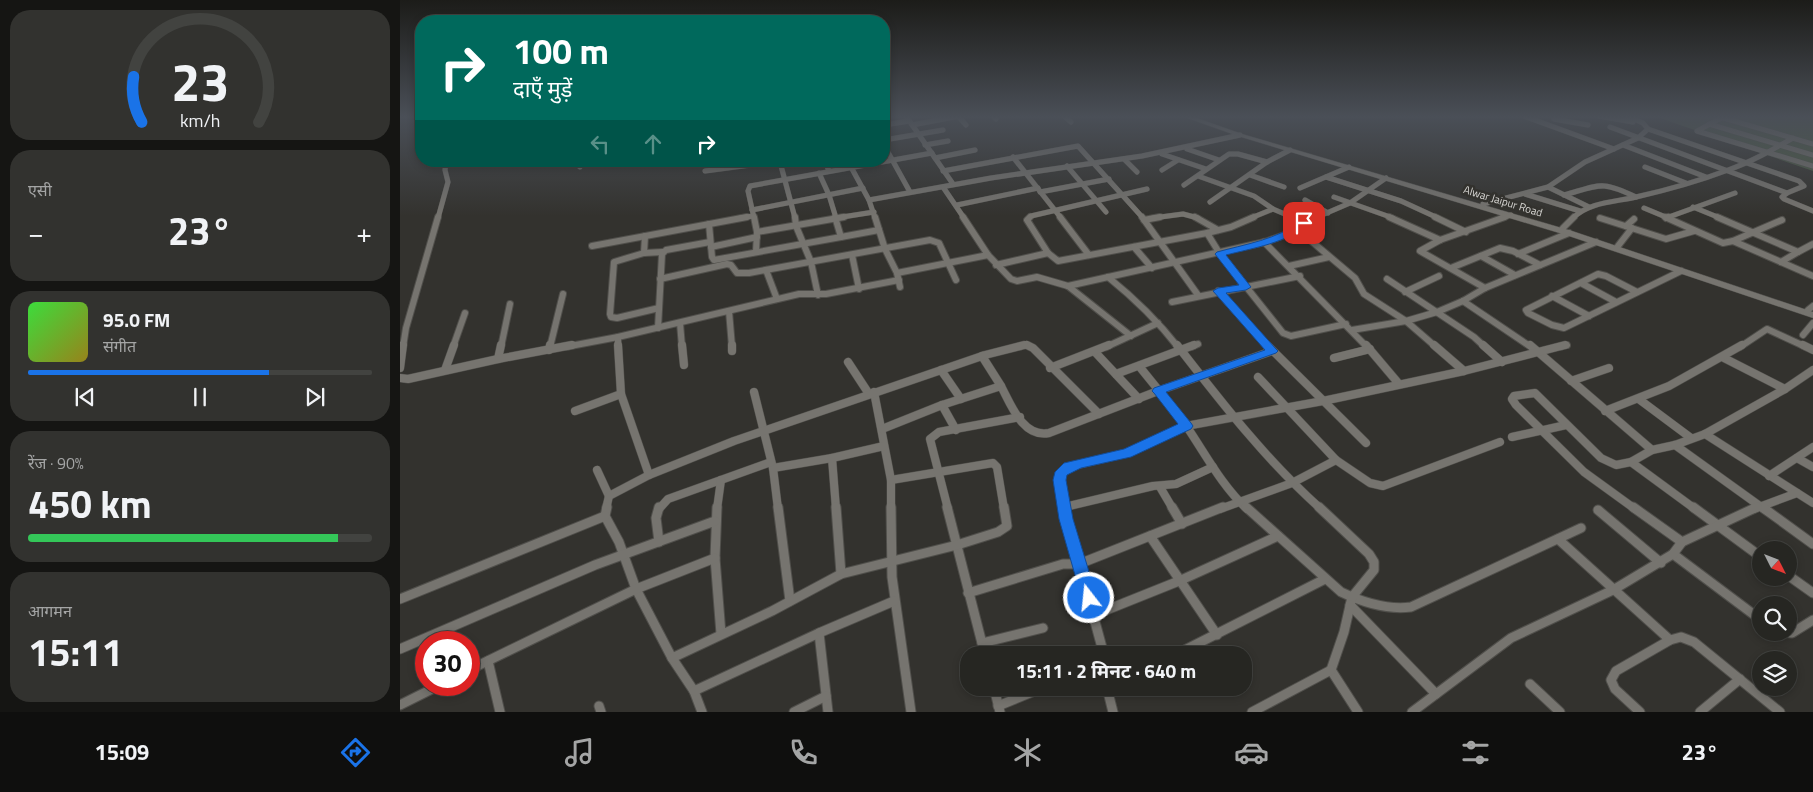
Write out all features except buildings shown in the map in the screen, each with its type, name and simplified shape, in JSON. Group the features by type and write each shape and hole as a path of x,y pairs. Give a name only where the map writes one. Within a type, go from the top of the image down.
{"main road":[{"name":"Alwar Jaipur Road","path":"1297,149 1483,204 1682,271 1812,311"},
{"name":"Alwar Jaipur Road","path":"1290,150 1618,246 1812,311"}],"street":[{"path":"928,149 953,184"},
{"path":"943,170 1053,149"},
{"path":"1081,149 1110,179 1162,242 1198,295"},
{"path":"869,200 953,184 1180,149"},
{"path":"1189,149 1219,160"},
{"path":"1483,204 1548,187 1572,174 1585,162 1613,149"},
{"path":"1635,149 1707,177"},
{"path":"1670,149 1787,193"},
{"path":"1707,149 1804,184 1804,186 1782,197 1813,211"},
{"path":"1759,149 1813,166"},
{"path":"1523,194 1580,210 1686,184 1747,163 1774,149"},
{"path":"1795,149 1813,155"},
{"path":"890,160 975,150"},
{"path":"1210,202 1267,162 1290,150"},
{"path":"1161,153 1206,170"},
{"path":"1184,186 1219,160 1234,153 1267,162"},
{"path":"890,155 910,192"},
{"path":"1013,157 1089,255"},
{"path":"1124,159 1137,172"},
{"path":"1162,170 1178,160"},
{"path":"1067,166 1106,212"},
{"path":"400,368 406,328 448,182 445,167"},
{"path":"705,171 726,167"},
{"path":"781,167 796,226 811,262 818,295"},
{"path":"827,167 829,171"},
{"path":"756,252 757,235 748,190 750,186 852,167 874,212 885,249 899,280"},
{"path":"1300,188 1349,167"},
{"path":"1645,167 1686,184"},
{"path":"819,173 829,195 834,219 841,237"},
{"path":"1250,175 1284,187"},
{"path":"1198,176 1254,196 1273,209 1304,223"},
{"path":"1326,177 1406,203 1466,232"},
{"path":"1068,286 1220,254 1264,242 1297,229 1304,223 1350,203 1386,178"},
{"path":"957,205 1110,179"},
{"path":"1564,194 1604,184 1614,186 1637,197"},
{"path":"943,187 996,265 1014,280 1037,277 1068,286 1131,336"},
{"path":"1548,187 1589,207"},
{"path":"592,246 709,224 791,201 863,188"},
{"path":"1147,189 1055,210 1028,218 1028,223 1048,253 1058,261 1207,233 1231,227 1273,209"},
{"path":"1666,218 1735,193"},
{"path":"1334,197 1397,220 1440,240"},
{"path":"1305,200 1328,213"},
{"path":"1693,207 1798,252"},
{"path":"1644,208 1718,242 1733,241 1782,220"},
{"path":"1518,254 1566,231 1580,210"},
{"path":"659,308 618,318 611,317 614,262 644,253 663,252 711,244 874,212"},
{"path":"1144,220 1189,214 1200,218 1218,230"},
{"path":"1485,288 1420,250 1440,240 1511,215"},
{"path":"1600,218 1666,239 1694,231"},
{"path":"1618,246 1634,219"},
{"path":"709,224 712,257 714,260 879,230"},
{"path":"1297,229 1359,282 1360,290 1364,294 1406,321 1464,371"},
{"path":"1207,233 1220,254 1280,331 1286,335 1346,324"},
{"path":"644,253 645,236"},
{"path":"660,279 727,264 740,273 936,241 949,262 956,280"},
{"path":"1733,241 1813,276"},
{"path":"1264,242 1352,330 1399,384"},
{"path":"1352,330 1406,321 1437,312 1463,301 1485,288 1596,242"},
{"path":"1781,262 1813,244"},
{"path":"1134,247 1152,268"},
{"path":"1451,268 1500,248 1518,254 1540,266"},
{"path":"658,328 663,252"},
{"path":"996,265 1048,253"},
{"path":"400,378 408,379 498,359 618,337 777,298 798,294 818,295 859,289 899,280 949,262 988,254"},
{"path":"852,255 859,289"},
{"path":"1481,256 1515,275"},
{"path":"1289,266 1329,257"},
{"path":"1016,260 1021,267"},
{"path":"766,270 777,298"},
{"path":"1637,292 1602,274 1552,296 1526,310 1528,313 1560,328 1682,271"},
{"path":"1172,302 1198,295 1300,276"},
{"path":"1405,292 1439,276"},
{"path":"1108,277 1137,301 1158,323 1233,418 1292,483 1338,524 1369,554 1374,562 1374,570 1351,601 1344,632 1331,670 1252,712"},
{"path":"1387,279 1474,337 1502,362"},
{"path":"1581,284 1616,302"},
{"path":"1218,291 1272,351 1366,442"},
{"path":"549,350 563,294"},
{"path":"1552,296 1589,316"},
{"path":"1463,301 1506,328 1537,352 1652,450"},
{"path":"498,359 510,304"},
{"path":"729,311 732,351"},
{"path":"445,370 465,313"},
{"path":"680,323 684,365"},
{"path":"1050,368 1095,352 1158,323"},
{"path":"1803,335 1813,323"},
{"path":"1606,411 1640,400 1724,358 1767,329 1813,350"},
{"path":"618,337 621,394 649,475"},
{"path":"1116,374 1198,344"},
{"path":"609,496 649,475 764,430 982,356 1026,345 1033,348 1050,368 1098,414"},
{"path":"1102,646 1066,519 1060,480 1061,472 1068,467 1127,453 1186,426 1286,406 1322,401 1464,371 1567,345"},
{"path":"1334,358 1370,349"},
{"path":"982,356 1020,417 1033,432 1041,434 1272,351"},
{"path":"1095,352 1139,399"},
{"path":"1724,358 1785,389"},
{"path":"848,362 871,393 882,429 891,480 891,562 894,601 911,712"},
{"path":"1139,366 1186,426 1213,467 1239,501 1351,601 1436,694"},
{"path":"1571,380 1610,368"},
{"path":"941,370 961,399"},
{"path":"1682,542 1584,472 1514,402 1512,399 1514,396 1535,392 1566,425 1609,463 1616,465 1630,462 1652,450 1705,434 1785,389 1813,370"},
{"path":"1258,377 1336,460 1349,466 1367,482 1376,486 1383,486 1500,442"},
{"path":"882,429 942,405 1001,386"},
{"path":"754,392 772,465 790,601"},
{"path":"575,411 621,394"},
{"path":"1640,400 1691,438"},
{"path":"942,405 956,430"},
{"path":"983,646 968,593 940,472 930,439 939,432 1020,417"},
{"path":"1512,437 1566,425"},
{"path":"1705,434 1813,503"},
{"path":"1675,444 1813,544"},
{"path":"660,542 656,513 660,504 668,499 721,480 772,465 832,458 884,446"},
{"path":"1769,476 1813,447"},
{"path":"832,458 841,574"},
{"path":"1797,458 1813,467"},
{"path":"968,593 1063,564 1079,564 1239,501 1292,483 1336,460"},
{"path":"672,658 841,574 957,545 998,532 1008,526 997,467 993,463 988,462 891,480"},
{"path":"1630,462 1752,551"},
{"path":"1065,507 1154,486 1172,485 1213,467"},
{"path":"597,470 609,496 605,516 624,555 636,589 672,658 694,692 702,712"},
{"path":"721,480 715,521 715,558 721,634"},
{"path":"1160,487 1182,524"},
{"path":"1412,712 1511,638 1613,590 1661,563 1673,554 1682,542 1744,512 1797,493"},
{"path":"1598,510 1661,563"},
{"path":"400,598 605,516"},
{"path":"400,649 596,565 715,521"},
{"path":"1351,601 1396,609 1411,607 1581,528"},
{"path":"1150,536 1217,635"},
{"path":"1094,615 1179,581 1278,536"},
{"path":"1558,539 1670,640"},
{"path":"1673,554 1752,613"},
{"path":"480,665 636,589 715,558"},
{"path":"1194,646 1325,579"},
{"path":"1798,582 1813,593"},
{"path":"694,692 819,633 894,601"},
{"path":"1797,631 1812,622"},
{"path":"982,643 1043,628"},
{"path":"819,633 828,712"},
{"path":"1640,712 1615,688 1611,680 1616,671 1670,640 1681,637 1694,642 1780,712"},
{"path":"488,661 500,712"},
{"path":"1331,670 1358,712"},
{"path":"1700,712 1740,679"},
{"path":"1530,684 1560,712"},
{"path":"400,705 418,696"},
{"path":"794,712 826,696"},
{"path":"996,696 999,709 1026,696"},
{"path":"1109,696 1113,712"}],"green space":[{"path":"1750,149 1813,149 1813,171"}],"route":[{"path":"1089,598 1066,519 1060,480 1061,472 1068,467 1081,463 1127,453 1186,426 1158,391 1272,351 1218,291 1246,287 1220,254 1264,242 1297,229 1304,223"}]}
